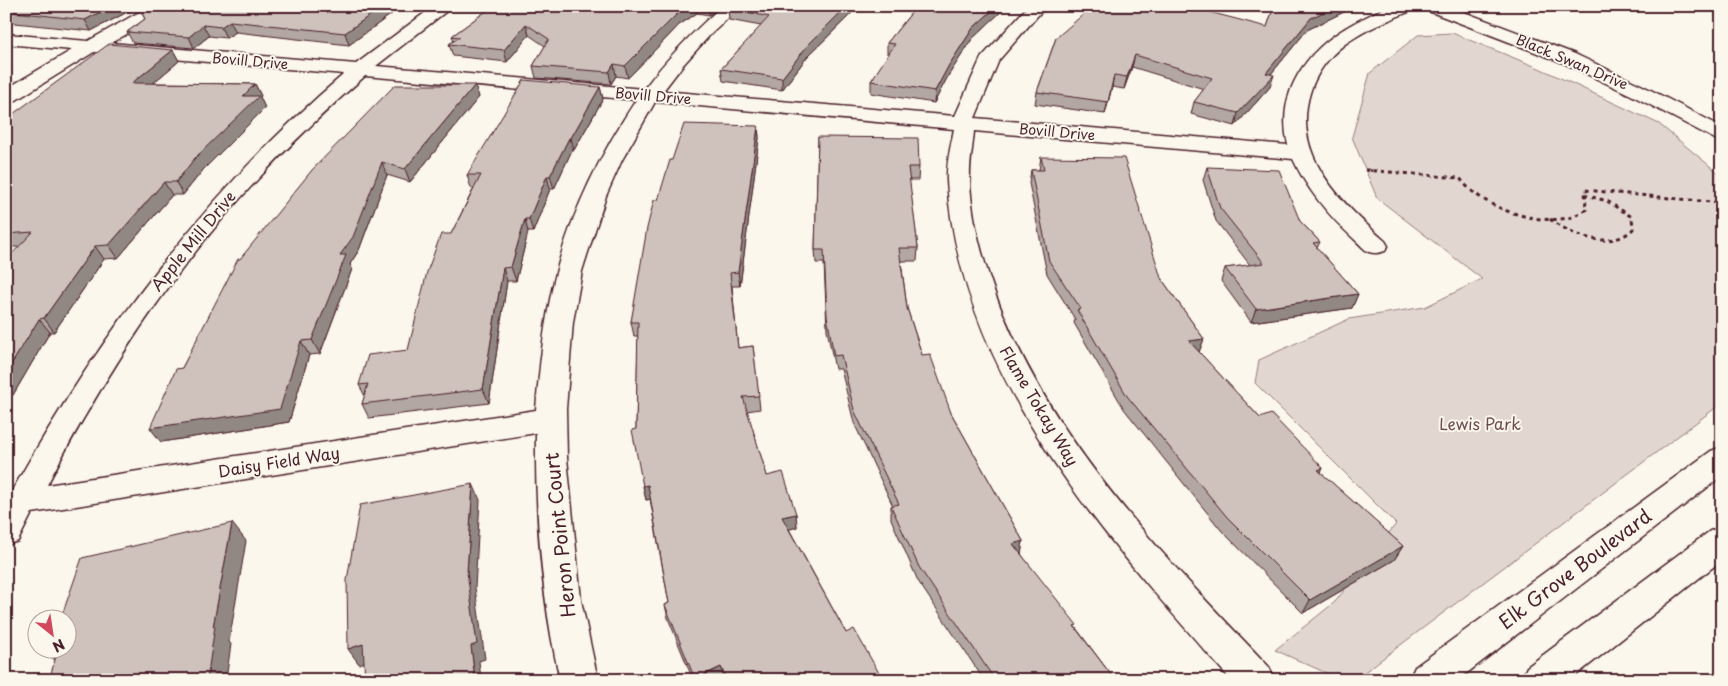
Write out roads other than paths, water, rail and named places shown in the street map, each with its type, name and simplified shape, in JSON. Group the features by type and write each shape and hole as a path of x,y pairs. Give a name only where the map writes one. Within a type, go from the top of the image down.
{"street":[{"path":"6,98 90,47 163,6"},
{"name":"Apple Mill Drive","path":"6,531 14,503 70,414 142,304 188,244 232,192 296,125 358,70 445,6"},
{"name":"Heron Point Court","path":"579,680 560,575 551,454 551,419 559,326 569,272 591,203 618,145 649,96 684,52 733,6"},
{"name":"Flame Tokay Way","path":"1038,6 1006,37 991,59 978,82 964,124 958,171 962,226 972,267 998,338 1026,391 1084,482 1170,586 1256,680"},
{"path":"1376,246 1348,221 1327,197 1305,163 1300,153 1293,124 1296,97 1309,71 1321,55 1346,35 1407,6"},
{"name":"Black Swan Drive","path":"1432,6 1568,58 1638,91 1714,132 1722,145"},
{"name":"Bovill Drive","path":"6,39 1300,153"},
{"name":"Daisy Field Way","path":"14,503 551,419"},
{"name":"Elk Grove Boulevard","path":"1428,680 1722,459"},
{"path":"1540,680 1722,541"}],"park label":[{"name":"Lewis Park","path":"1480,424"}]}
